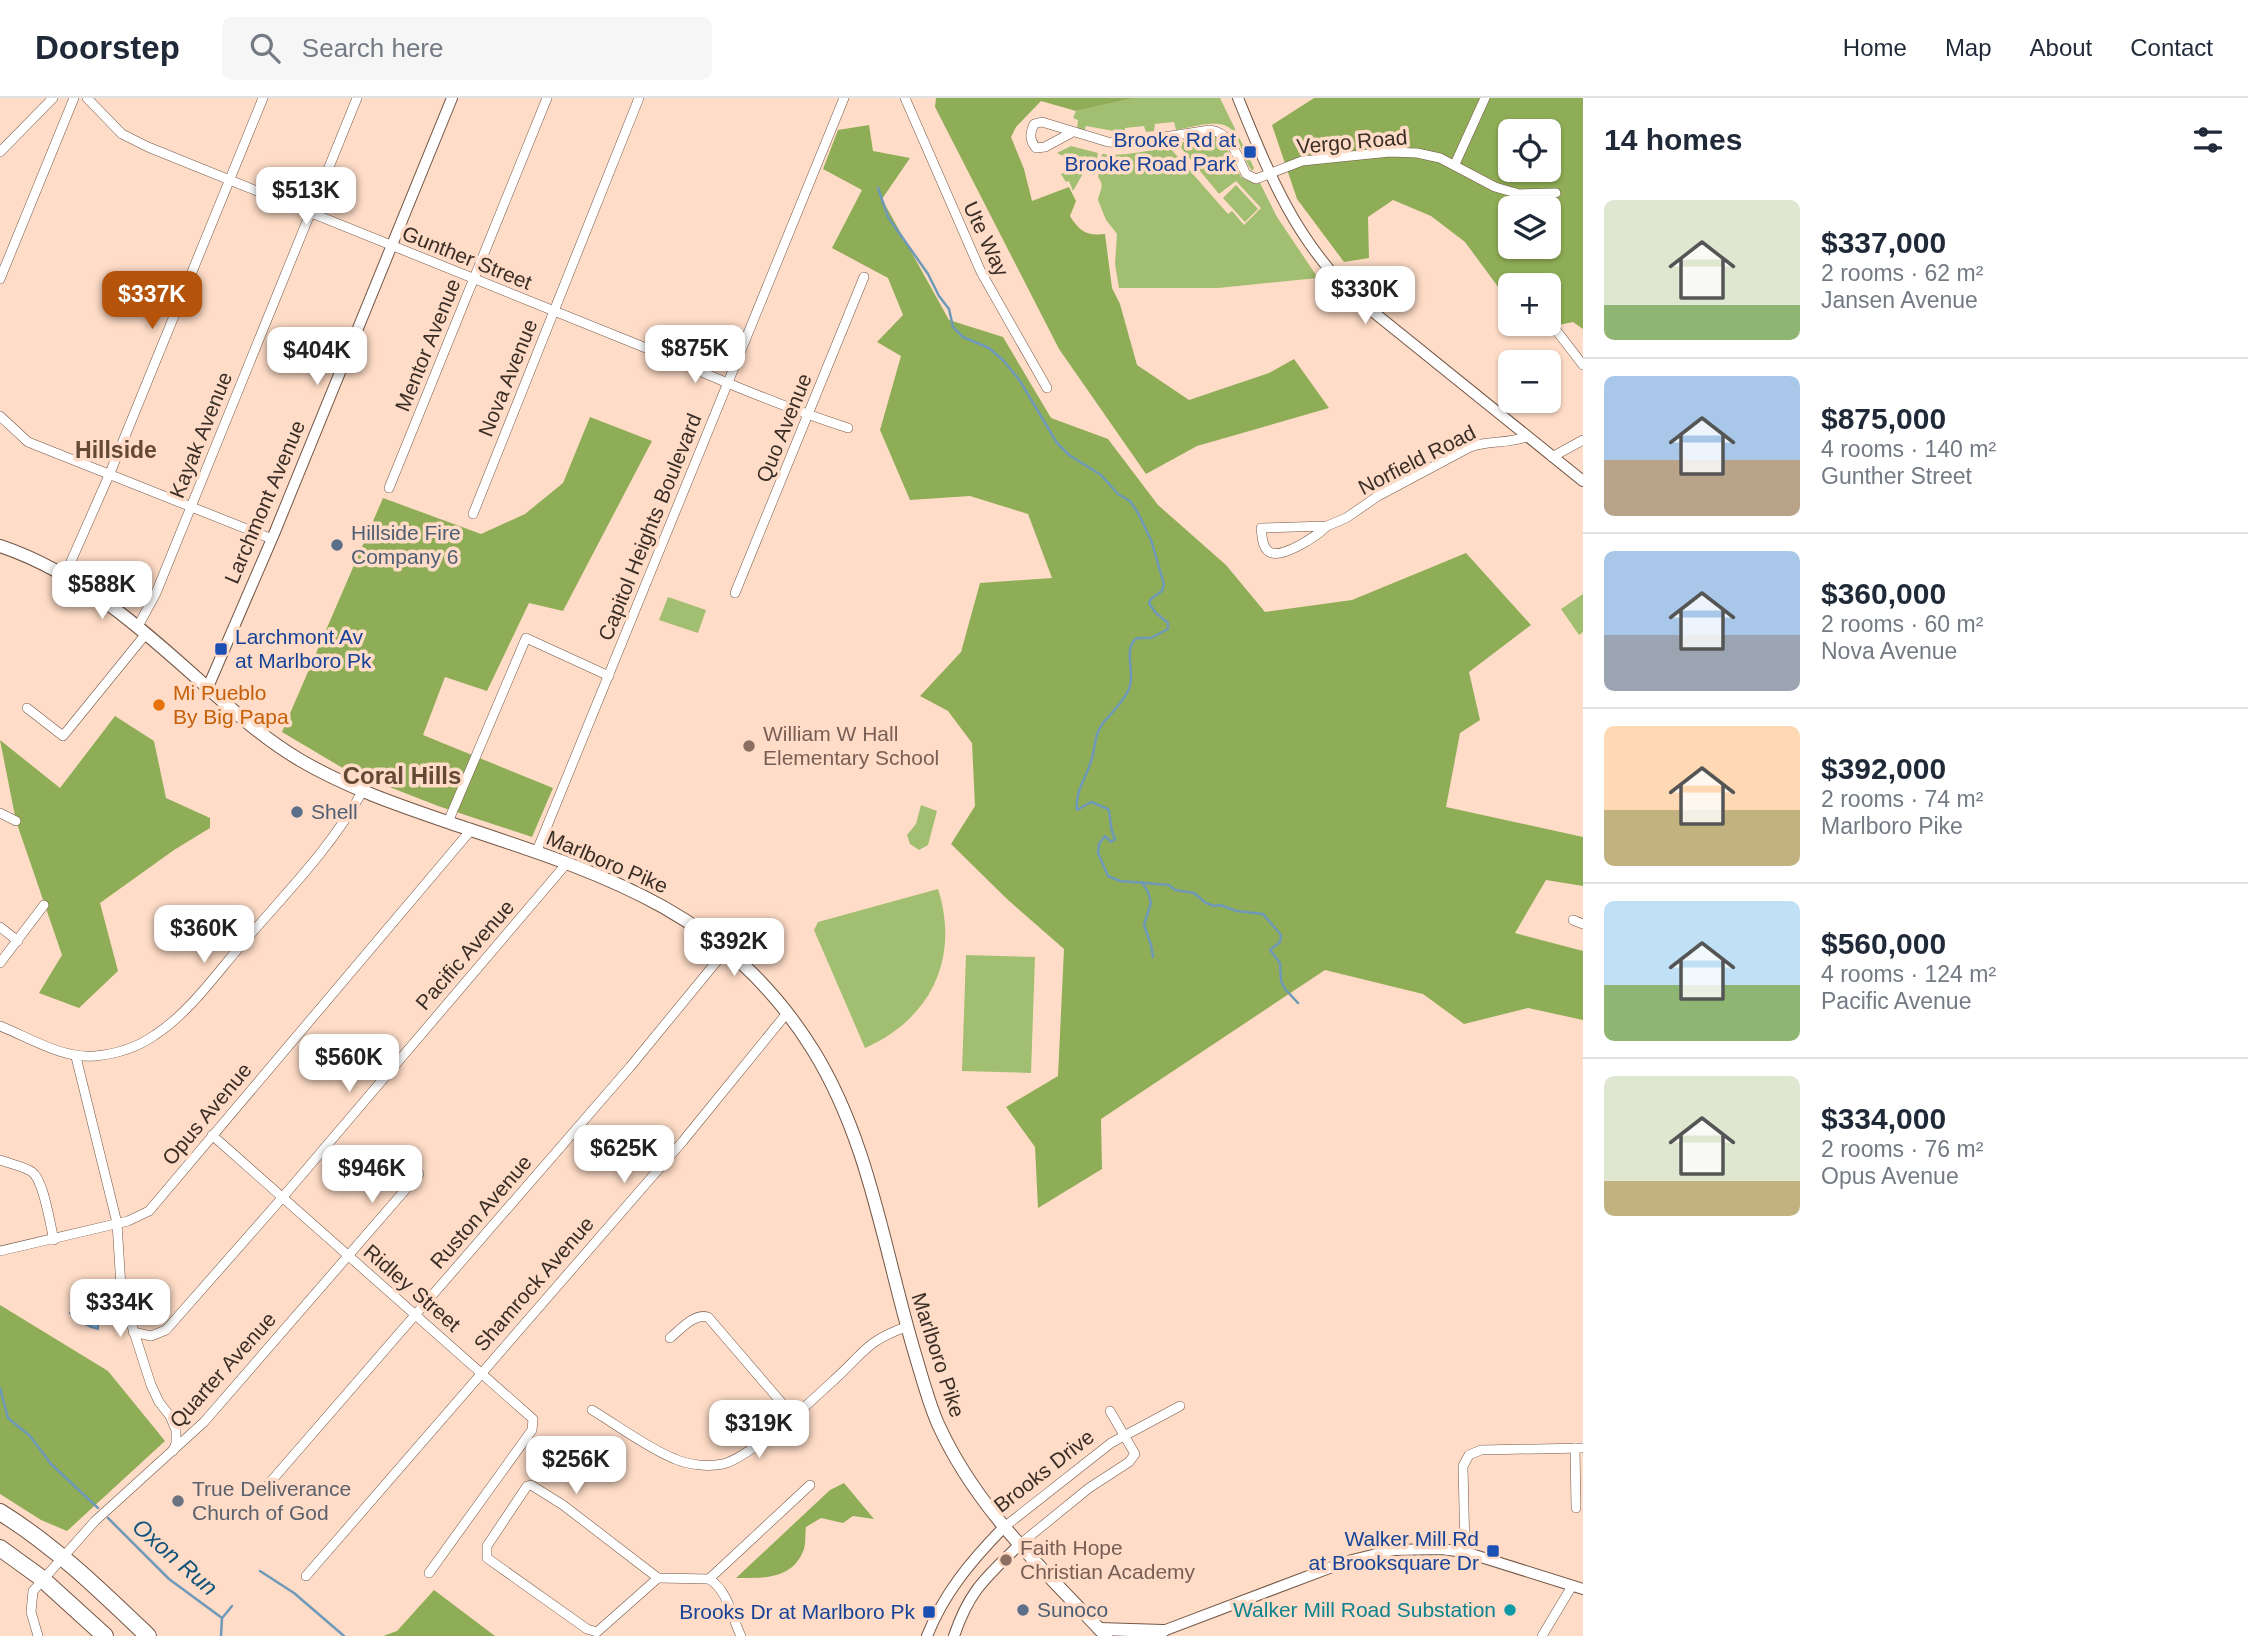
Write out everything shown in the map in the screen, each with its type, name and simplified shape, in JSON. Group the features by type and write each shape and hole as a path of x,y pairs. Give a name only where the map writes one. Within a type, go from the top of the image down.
{"highway":[{"path":"0,1512 61,1557 148,1636"},
{"path":"0,1548 43,1580 104,1636"}],"main road":[{"name":"Marlboro Pike","path":"0,546 32,558 85,586 208,687 242,719 269,740 325,774 362,792 567,863 653,899 709,935 762,983 788,1013 825,1070 848,1118 868,1178 906,1327 939,1425 969,1481 1003,1528 1103,1632"},
{"path":"1103,1632 1163,1631"}],"street":[{"path":"0,152 53,98"},
{"path":"0,279 74,98"},
{"name":"Gunther Street","path":"87,98 122,134 132,140 727,383 848,428"},
{"path":"65,575 110,474 263,98"},
{"name":"Kayak Avenue","path":"27,708 63,736 141,631 356,98"},
{"name":"Larchmont Avenue","path":"208,687 272,539 452,98"},
{"name":"Mentor Avenue","path":"389,488 547,98"},
{"name":"Nova Avenue","path":"472,514 639,98"},
{"path":"830,98 843,100"},
{"name":"Ute Way","path":"905,98 981,272 1047,388"},
{"path":"1238,98 1269,174 1288,211 1311,249 1336,279 1583,481"},
{"path":"1455,164 1485,98"},
{"name":"Capitol Heights Boulevard","path":"536,853 843,100"},
{"path":"1071,133 1108,142 1125,142 1210,130 1220,131 1227,135 1246,174 1256,179 1269,174"},
{"name":"Vergo Road","path":"1269,174 1302,161 1390,152 1417,153 1455,164 1495,187 1519,194 1556,193"},
{"name":"Quo Avenue","path":"735,593 864,277"},
{"path":"1561,336 1583,365"},
{"path":"0,416 28,442 272,539"},
{"name":"Norfield Road","path":"1327,526 1319,534 1290,550 1276,554 1265,548 1261,528 1327,526 1346,518 1378,496 1470,447 1526,436"},
{"path":"1552,457 1583,440"},
{"path":"448,822 526,638 609,676"},
{"path":"0,1026 76,1057 113,1054 157,1034 202,990 345,823 362,792"},
{"path":"0,813 16,821"},
{"name":"Opus Avenue","path":"0,1251 134,1220 149,1210 471,830"},
{"name":"Pacific Avenue","path":"133,1332 151,1336 166,1330 567,863"},
{"path":"0,963 44,905"},
{"path":"0,927 18,941"},
{"name":"Ruston Avenue","path":"260,1494 630,1066 726,950"},
{"name":"Shamrock Avenue","path":"306,1576 683,1142 788,1013"},
{"path":"76,1057 117,1223 121,1287 133,1332 155,1394 176,1430 176,1443 172,1452"},
{"name":"Ridley Street","path":"212,1135 533,1417 534,1426 429,1573"},
{"path":"0,1160 29,1170 35,1175 41,1187 54,1240"},
{"name":"Quarter Avenue","path":"38,1636 31,1612 33,1591 61,1557 95,1521 172,1452 229,1395 419,1174"},
{"path":"670,1338 694,1318 702,1315 708,1317 793,1416"},
{"path":"592,1410 672,1458 700,1465 720,1464 734,1459 793,1416 869,1344 906,1327"},
{"path":"1110,1411 1123,1436 1180,1406"},
{"name":"Brooks Drive","path":"927,1636 954,1583 1003,1528 1088,1459 1123,1436 1135,1454 1129,1462 1089,1488 994,1569 970,1598 954,1636"},
{"path":"1465,1552 1463,1466 1469,1455 1481,1450 1579,1448 1576,1508"},
{"path":"657,1578 597,1632 589,1631 488,1560 487,1546 527,1486 531,1485 563,1505 657,1578 709,1580 716,1584 726,1598 741,1636"},
{"path":"709,1580 810,1485"},
{"path":"1148,1636 1365,1556 1406,1549 1465,1552 1578,1588 1542,1636"}],"green space":[{"path":"936,98 1133,98 1076,111 1041,101 1016,127 1011,137 1024,169 1032,201 1069,187 1076,201 1070,216 1084,232 1105,234 1112,288 1120,304 1137,365 1189,400 1269,373 1294,359 1329,408 1197,446 1146,474 1059,349 935,107"},
{"path":"1132,98 1220,98 1254,168 1252,171 1232,130 1220,124 1176,130 1174,122 1155,124 1154,131 1146,132 1144,126 1125,128 1125,135 1114,137 1114,131 1086,126 1084,132 1077,130 1078,120 1073,118 1076,111"},
{"path":"1314,98 1583,98 1583,329 1573,322 1561,325 1561,273 1498,273 1498,287 1465,242 1431,216 1393,200 1368,217 1369,258 1344,262 1297,199 1272,125"},
{"path":"869,125 873,151 910,158 882,199 949,320 1003,337 1051,418 1108,439 1158,505 1226,565 1265,612 1352,600 1466,553 1531,625 1469,672 1480,720 1460,733 1446,807 1583,837 1583,886 1546,880 1515,933 1583,951 1583,1020 1528,1008 1464,1024 1423,994 1325,970 1101,1119 1102,1169 1038,1208 1035,1147 1006,1107 1058,1076 1064,949 1007,899 951,844 975,806 972,743 948,711 920,696 961,652 980,583 1052,578 1028,514 970,496 910,500 880,430 901,356 877,342 903,315 888,278 832,248 862,190 823,169 838,130"},
{"path":"1216,136 1222,139 1241,177 1256,184 1260,183 1277,217 1318,278 1218,288 1119,288 1115,264 1117,234 1106,220 1098,200 1102,186 1098,177 1102,154 1127,154 1170,148 1228,214 1232,211 1244,225 1261,208 1236,181 1219,194 1177,143"},
{"path":"1071,146 1098,153 1094,175 1085,170 1073,191 1069,181 1066,182 1061,174 1067,171 1064,166 1067,158 1057,153"},
{"path":"1236,185 1258,209 1245,222 1223,198"},
{"path":"590,417 652,441 563,611 529,603 487,691 445,677 423,735 553,788 532,837 438,806 346,770 282,732 383,498 481,534 525,514 563,483"},
{"path":"1583,594 1583,632 1579,635 1561,609"},
{"path":"668,597 706,610 698,633 659,620"},
{"path":"115,716 154,741 166,798 210,818 210,828 174,850 100,903 118,971 79,1008 39,993 62,955 16,821 0,740 60,788"},
{"path":"921,805 937,811 928,845 919,850 910,844 907,835 916,824"},
{"path":"938,889 944,914 945,939 942,962 934,984 923,1003 907,1021 888,1036 865,1048 814,930 818,922"},
{"path":"966,955 1035,957 1031,1073 962,1071"},
{"path":"0,1305 108,1371 165,1441 67,1531 41,1520 0,1494"},
{"path":"844,1483 874,1519 853,1516 843,1523 821,1518 806,1527 804,1549 793,1567 766,1577 736,1578 830,1490"},
{"path":"434,1590 495,1636 383,1636 397,1631"}],"water":[{"path":"76,1306 90,1307 98,1321 98,1329 76,1319 70,1313"}],"waterway":[{"path":"878,188 888,217 949,309 953,327 963,337 989,348 1003,360 1020,381 1057,443 1069,455 1101,475 1118,494 1130,501 1151,540 1164,584 1162,591 1149,603 1168,623 1168,629 1151,638 1137,638 1130,648 1129,689 1100,728 1092,759 1077,797 1077,810 1091,802 1108,809 1115,839 1111,842 1105,836 1099,844 1098,853 1108,876 1120,881 1169,885 1175,890 1194,893 1214,906 1263,914 1281,935 1280,942 1270,950 1280,963 1281,981 1285,989 1298,1003"},
{"path":"1142,882 1151,903 1144,925 1153,957"},
{"name":"Oxon Run","path":"0,1388 8,1418 30,1436 51,1464 98,1508"},
{"name":"Oxon Run","path":"108,1518 169,1579 222,1618 221,1636"},
{"name":"Oxon Run","path":"260,1571 294,1593 344,1636"},
{"name":"Oxon Run","path":"223,1617 232,1606"}],"place":[{"name":"Brooke Rd at Brooke Road Park","path":"1250,152"},
{"name":"Hillside Fire Company 6","path":"337,545"},
{"name":"Larchmont Av at Marlboro Pk","path":"221,649"},
{"name":"Mi Pueblo By Big Papa","path":"159,705"},
{"name":"William W Hall Elementary School","path":"749,746"},
{"name":"Shell","path":"297,812"},
{"name":"True Deliverance Church of God","path":"178,1501"},
{"name":"Walker Mill Rd at Brooksquare Dr","path":"1493,1551"},
{"name":"Faith Hope Christian Academy","path":"1006,1560"},
{"name":"Sunoco","path":"1023,1610"},
{"name":"Walker Mill Road Substation","path":"1510,1610"},
{"name":"Brooks Dr at Marlboro Pk","path":"929,1612"}],"district":[{"name":"Hillside","path":"116,450"},
{"name":"Coral Hills","path":"402,776"}]}
